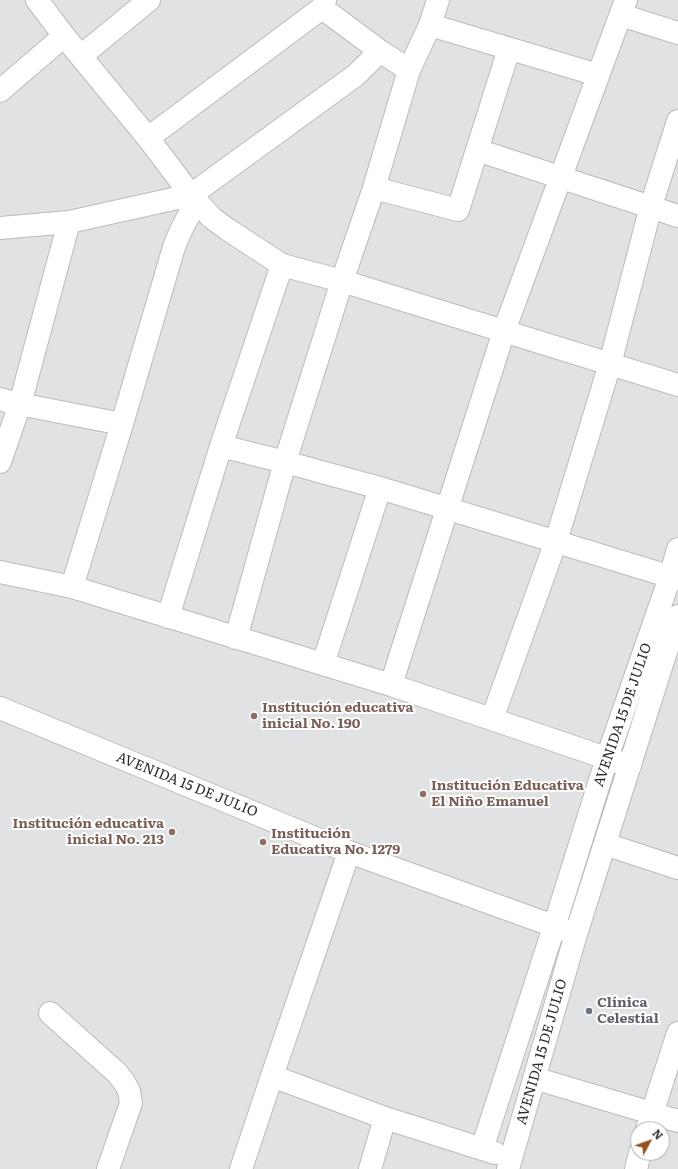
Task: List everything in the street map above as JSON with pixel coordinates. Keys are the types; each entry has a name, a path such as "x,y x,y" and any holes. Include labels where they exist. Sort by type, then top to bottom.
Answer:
{"street":[{"path":"37,0 64,36 148,138 194,198 212,218 282,265 342,281 678,385"},
{"path":"81,56 149,0"},
{"path":"236,638 284,462 342,281 374,188 409,70 430,25 438,0"},
{"path":"148,138 324,4 380,51 409,70"},
{"path":"391,685 504,331 624,8 678,33"},
{"path":"430,25 598,75"},
{"path":"0,90 64,36"},
{"path":"374,188 458,210 509,49"},
{"path":"0,228 69,222 194,198 356,75 380,51"},
{"path":"492,720 556,542 610,364 651,206 678,120"},
{"path":"477,150 678,216"},
{"path":"72,587 179,233 194,198"},
{"path":"0,462 10,402 69,222"},
{"path":"168,616 221,446 282,265"},
{"path":"10,402 122,424"},
{"path":"221,446 380,488 674,578"},
{"path":"323,664 380,488"},
{"name":"AVENIDA 15 DE JULIO","path":"482,1149 607,758 674,578 678,549"},
{"path":"0,572 72,587 168,616 391,685 630,766"},
{"name":"AVENIDA 15 DE JULIO","path":"510,1164 576,934 604,844 630,766 670,663 678,616"},
{"name":"AVENIDA 15 DE JULIO","path":"0,708 349,852 576,934"},
{"path":"604,844 678,868"},
{"path":"241,1169 349,852"},
{"path":"50,1013 117,1073 129,1091 131,1103 108,1169"},
{"path":"534,1078 649,1121 678,1033"},
{"path":"272,1076 385,1118 482,1149 510,1164"},
{"path":"370,1169 385,1118"}],"place":[{"name":"Institución educativa inicial No. 190","path":"254,716"},
{"name":"Institución Educativa El Niño Emanuel","path":"423,794"},
{"name":"Institución educativa inicial No. 213","path":"172,832"},
{"name":"Institución Educativa No. 1279","path":"263,842"},
{"name":"Clínica Celestial","path":"589,1011"}]}
